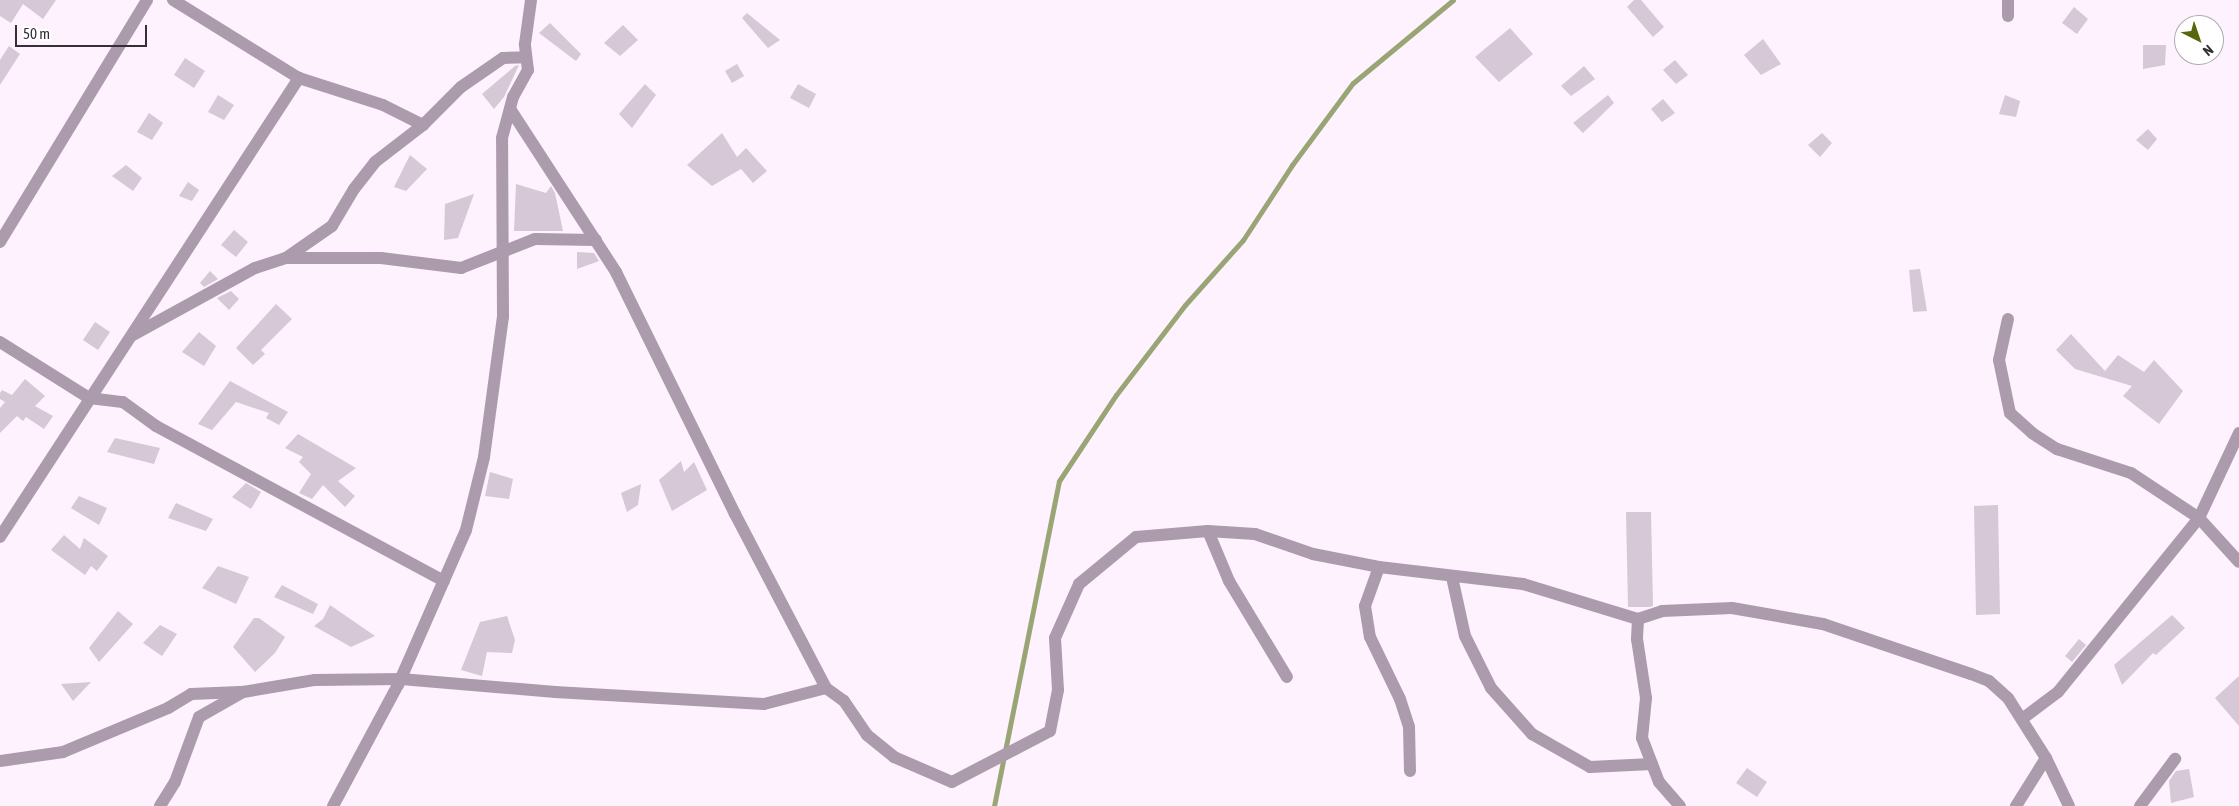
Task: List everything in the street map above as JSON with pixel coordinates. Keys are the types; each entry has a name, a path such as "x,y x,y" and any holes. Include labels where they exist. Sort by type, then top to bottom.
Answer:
{"street":[{"path":"0,242 147,0"},
{"path":"172,0 299,78 383,105 423,125"},
{"path":"333,806 401,679 444,581 466,530 484,457 503,317 502,138 510,109 528,70 524,44 531,0"},
{"path":"2008,0 2008,16"},
{"path":"130,336 255,268 286,258 332,226 375,162 423,125 461,87 503,58 526,56"},
{"path":"0,537 299,78"},
{"path":"510,109 616,272 735,514 826,688 844,700 867,735 894,757 952,782 1050,731 1058,690 1055,638 1079,584 1136,537 1208,531 1255,534 1313,554 1379,567 1523,584 1638,619 1662,610 1732,608 1823,624 1989,681 2008,698 2022,719 2046,758 2069,806"},
{"path":"286,258 381,258 461,268 535,239 596,240"},
{"path":"2008,319 1999,360 2010,413 2032,433 2057,449 2131,473 2200,518 2239,562"},
{"path":"0,342 90,398 123,402 156,426 210,452 444,581"},
{"path":"2022,719 2058,692 2200,518 2239,433"},
{"path":"1208,531 1229,582 1287,677"},
{"path":"1379,567 1365,606 1370,637 1400,699 1409,727 1410,771"},
{"path":"1452,577 1465,636 1491,688 1532,734 1590,767 1652,764"},
{"path":"1638,619 1637,639 1646,698 1642,738 1659,782 1680,806"},
{"path":"0,761 62,752 168,708 191,694 243,692 315,680 401,679 555,692 764,704 826,688"},
{"path":"160,806 175,782 199,717 243,692"},
{"path":"2016,806 2046,758"},
{"path":"2140,806 2175,759"}],"building":[{"path":"0,0 56,0 43,19 23,4 11,23 0,16"},
{"path":"1634,0 1641,0 1664,27 1653,37 1627,7"},
{"path":"2074,7 2088,19 2077,34 2062,23"},
{"path":"747,13 780,40 768,48 742,18"},
{"path":"550,23 581,54 576,61 539,33"},
{"path":"623,25 638,40 620,56 604,43"},
{"path":"1510,28 1533,54 1499,82 1475,57"},
{"path":"1763,39 1781,64 1761,75 1744,55"},
{"path":"2143,45 2166,45 2165,65 2143,69"},
{"path":"9,46 20,54 0,85 0,60"},
{"path":"185,58 205,71 194,88 174,75"},
{"path":"1675,60 1688,75 1676,84 1663,70"},
{"path":"737,64 744,76 732,83 725,71"},
{"path":"519,65 504,97 494,109 482,94 515,66"},
{"path":"1584,66 1595,79 1571,96 1561,86"},
{"path":"645,84 656,95 632,128 619,114"},
{"path":"798,84 816,94 809,108 790,98"},
{"path":"218,95 234,105 224,120 208,112"},
{"path":"1608,95 1614,103 1583,133 1573,123"},
{"path":"2005,95 2020,101 2016,117 1999,114"},
{"path":"1663,99 1675,113 1662,122 1651,109"},
{"path":"149,113 163,123 152,140 137,132"},
{"path":"2148,129 2157,139 2148,150 2136,140"},
{"path":"722,133 737,157 746,148 767,171 753,183 741,169 712,186 687,165"},
{"path":"1822,133 1832,143 1820,157 1808,145"},
{"path":"410,155 427,169 406,191 394,187"},
{"path":"126,165 142,178 133,191 112,176"},
{"path":"188,182 199,190 192,201 179,196"},
{"path":"516,184 546,193 551,186 555,193 563,231 514,231"},
{"path":"474,194 458,238 444,240 445,204"},
{"path":"234,230 248,242 236,257 221,245"},
{"path":"577,252 594,253 599,261 577,269"},
{"path":"1920,269 1927,311 1913,312 1909,270"},
{"path":"210,271 218,279 204,287 200,283"},
{"path":"231,291 239,299 229,310 217,298"},
{"path":"276,304 292,319 261,350 265,354 253,365 236,348"},
{"path":"95,322 110,332 98,350 83,340"},
{"path":"199,332 216,346 204,366 182,352"},
{"path":"2071,334 2105,371 2118,355 2144,372 2154,360 2183,391 2159,424 2123,396 2132,386 2075,369 2056,350"},
{"path":"25,379 45,396 35,406 53,416 44,429 26,417 23,421 17,416 0,433 0,408 5,402 0,399 0,393 2,390 12,395"},
{"path":"230,381 288,412 279,425 266,418 269,413 236,402 212,430 198,424"},
{"path":"298,434 356,468 338,481 355,496 345,507 323,485 312,499 299,493 311,474 299,462 303,457 285,448"},
{"path":"115,438 160,448 154,464 107,452"},
{"path":"681,461 684,472 694,462 707,490 672,511 659,480"},
{"path":"490,472 513,479 509,499 485,496"},
{"path":"246,483 261,492 251,509 232,497"},
{"path":"641,484 638,505 627,512 621,493"},
{"path":"79,496 107,508 99,525 71,508"},
{"path":"176,503 213,519 206,531 168,518"},
{"path":"1998,505 2000,614 1976,615 1974,506"},
{"path":"1626,512 1651,512 1653,606 1650,607 1628,607"},
{"path":"64,535 80,549 84,538 108,556 97,571 91,566 85,575 51,550"},
{"path":"218,566 249,577 236,604 202,588"},
{"path":"282,585 318,604 313,614 274,597"},
{"path":"330,605 375,636 351,647 314,626 323,619"},
{"path":"118,611 133,624 99,662 89,648"},
{"path":"2172,615 2185,628 2156,655 2153,653 2122,685 2114,665"},
{"path":"507,616 515,640 512,653 487,652 482,676 461,670 480,622"},
{"path":"254,618 259,618 285,637 275,653 255,672 233,647"},
{"path":"160,625 177,634 162,656 143,643"},
{"path":"2079,639 2086,645 2072,662 2065,656"},
{"path":"2239,676 2239,726 2215,698"},
{"path":"91,682 73,701 61,684"},
{"path":"1747,768 1767,782 1757,797 1736,783"},
{"path":"2189,769 2194,797 2171,803 2169,781 2176,771"}],"waterway":[{"path":"994,806 1059,481 1116,395 1185,305 1243,240 1292,165 1353,83 1453,0"}]}
